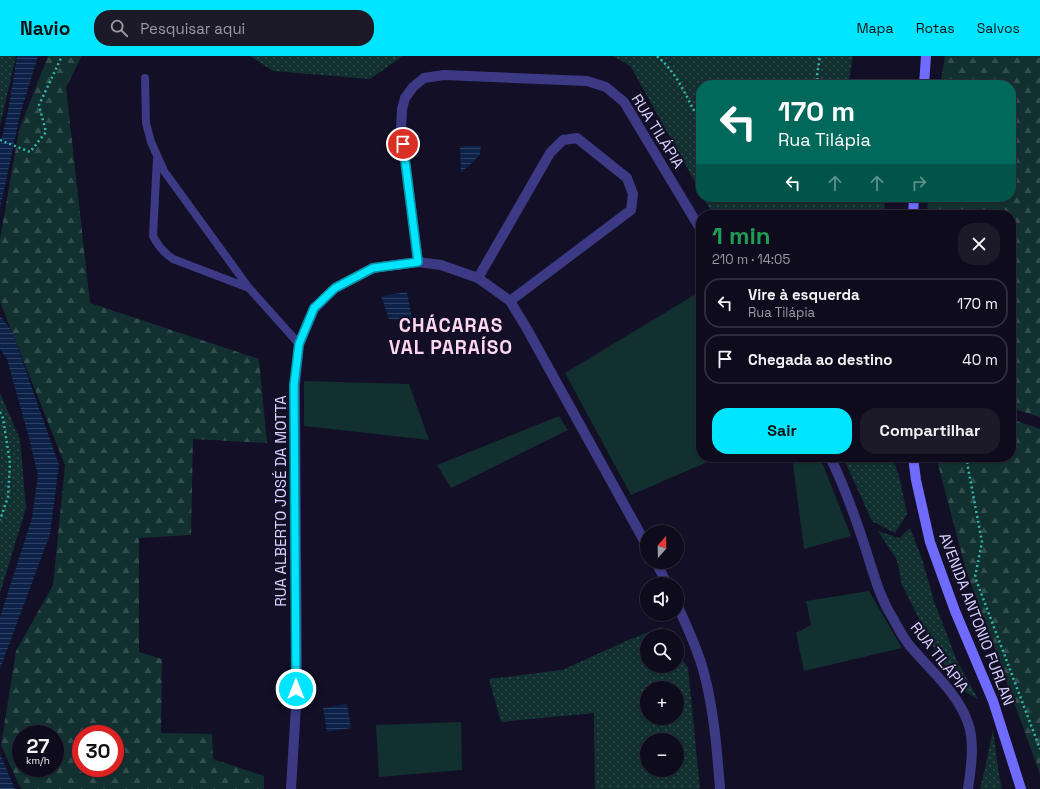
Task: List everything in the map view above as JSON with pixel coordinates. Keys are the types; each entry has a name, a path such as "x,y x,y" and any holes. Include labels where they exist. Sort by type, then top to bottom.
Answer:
{"main road":[{"path":"924,80 926,56"},
{"name":"AVENIDA ANTONIO FURLAN","path":"914,462 916,480 930,542 955,611 992,701 1021,789"}],"street":[{"name":"RUA TILÁPIA","path":"418,262 402,129 402,109 405,98 413,87 424,78 444,75 587,81 606,87 624,102 696,222"},
{"path":"478,278 550,153 563,140 577,138 627,178 633,194 631,210 510,301"},
{"name":"RUA ALBERTO JOSÉ DA MOTTA","path":"291,789 296,689 294,385 299,344 314,308 335,288 373,268 418,262 441,265 478,278 510,301 528,329 640,533"},
{"name":"RUA TILÁPIA","path":"832,462 849,500 880,590 890,614 908,645 948,689 962,708 969,724 972,744 968,789"},
{"path":"684,620 692,638 704,673 714,728 720,789"}],"lane":[{"path":"145,78 146,123 157,158 174,186 248,288 299,344"},
{"path":"157,158 153,236 157,243 164,253 173,260 248,288"}],"path":[{"path":"0,140 30,152 46,132 39,106 62,56"},
{"path":"657,56 665,62 683,87 696,112"},
{"path":"818,80 820,56"},
{"path":"0,412 3,418 10,463 8,497 0,520"},
{"path":"967,462 982,542 975,577 1040,749"}],"green space":[{"path":"0,56 16,56 0,126"},
{"path":"48,56 82,56 66,87 90,303 259,359 267,443 193,439 191,535 139,538 139,652 162,659 161,733 212,734 213,759 264,776 264,789 21,789 16,777 64,777 64,725 12,725 12,769 1,745 16,651 53,585 65,465 0,302 0,239 19,130"},
{"path":"250,56 403,56 370,79 273,71"},
{"path":"614,56 853,56 849,80 696,80 696,184 631,67"},
{"path":"945,56 1040,56 1040,417 1016,410 1016,210 927,210 928,202 1016,202 1016,80 941,80"},
{"path":"706,202 885,202 884,210 710,210"},
{"path":"696,294 696,462 707,462 631,495 565,373"},
{"path":"304,381 409,384 429,440 304,426"},
{"path":"0,393 20,439 26,508 0,593"},
{"path":"559,416 568,430 451,488 437,465"},
{"path":"1016,421 1040,429 1040,774 966,570 937,462 1016,462"},
{"path":"793,462 822,462 851,536 804,549"},
{"path":"845,462 895,462 907,514 895,533 872,521"},
{"path":"910,528 922,559 934,601 957,661 978,699 959,688 931,643 902,585 897,560 878,531 899,538"},
{"path":"869,591 902,648 804,671 796,633 811,625 806,601"},
{"path":"640,636 640,673 684,673 684,662 688,668 700,789 595,789 594,713 501,722 489,679 562,670"},
{"path":"461,722 462,770 379,777 376,725"},
{"path":"993,730 1002,789 980,789 985,768"}],"water":[{"path":"17,56 38,56 20,115 0,209 0,147 9,106"},
{"path":"460,146 481,146 480,155 461,173"},
{"path":"407,292 412,319 389,319 381,296"},
{"path":"0,316 12,331 59,465 50,534 0,669 0,617 32,518 38,475 7,359 0,349"},
{"path":"347,704 351,728 327,732 323,708"},
{"path":"0,754 15,789 0,789"}],"district":[{"name":"CHÁCARAS VAL PARAÍSO","path":"451,336"}],"route":[{"path":"296,689 294,385 299,344 314,308 335,288 373,268 418,262 403,144"}]}
